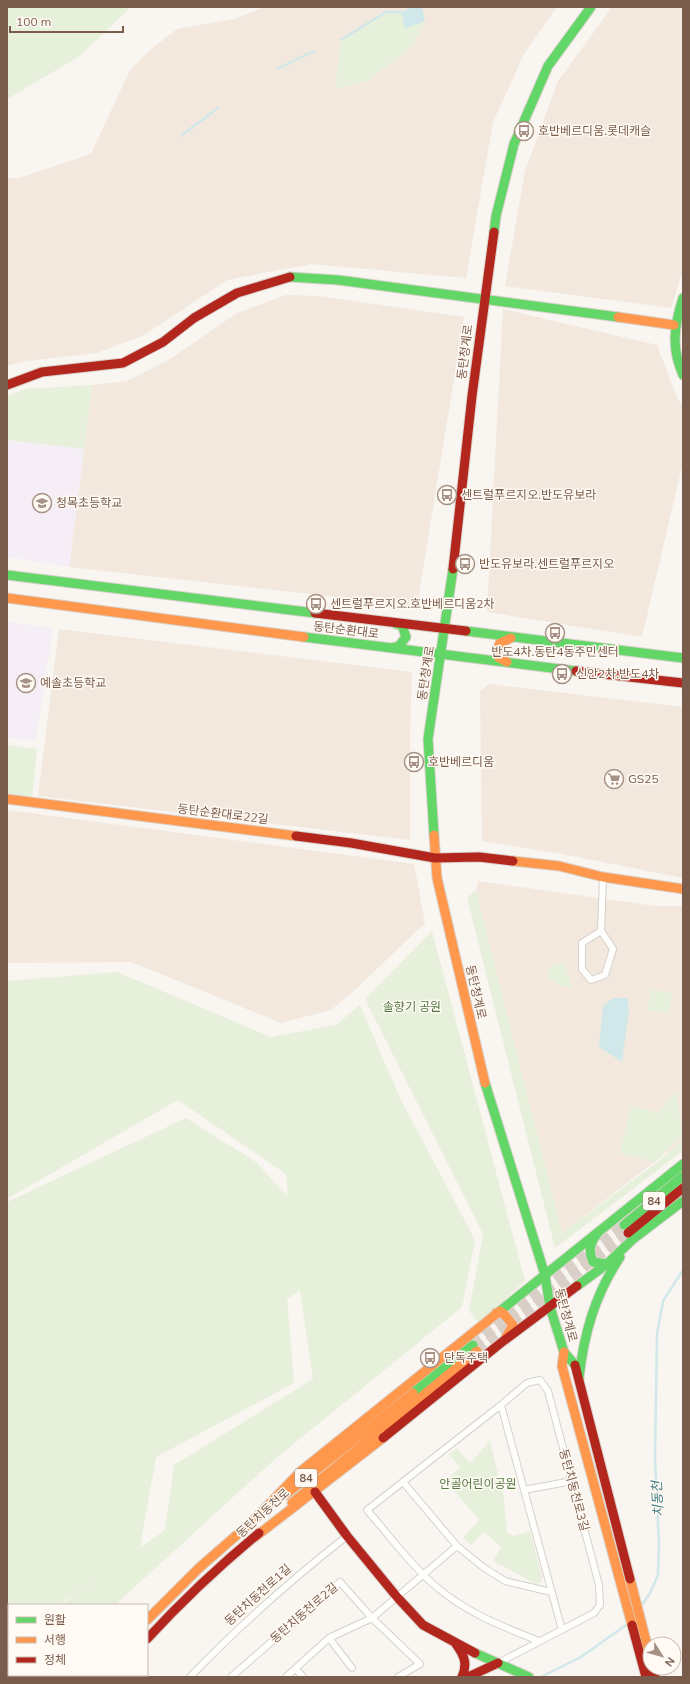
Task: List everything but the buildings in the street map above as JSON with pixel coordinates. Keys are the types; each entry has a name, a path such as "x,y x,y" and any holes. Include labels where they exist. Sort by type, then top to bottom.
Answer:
{"street":[{"name":"동탄청계로","path":"591,7 548,66 514,144 496,216 484,299 446,629 428,739 434,858 437,878 482,1072 545,1275 550,1307 564,1352 574,1363 579,1378 645,1636"},
{"path":"7,385 42,372 123,363 163,342 194,318 237,293 287,277 338,280 674,325"},
{"path":"683,298 674,325 676,359 683,375"},
{"name":"동탄순환대로","path":"7,575 683,658"},
{"name":"동탄순환대로","path":"7,598 442,655 683,683"},
{"path":"391,648 399,646 406,637 402,626 393,623"},
{"path":"509,663 498,656 497,650 500,643 507,639 514,638"},
{"name":"동탄순환대로22길","path":"7,799 336,841 434,858 479,857 559,866 603,877 683,889"},
{"path":"601,931 582,943 582,968 591,980 605,975 613,949 601,931 603,877"},
{"path":"250,1524 301,1471 683,1164"},
{"name":"84","path":"628,1232 683,1176"},
{"name":"84","path":"628,1232 683,1188"},
{"path":"256,1537 316,1492 502,1342 607,1264 628,1232 683,1201"},
{"path":"602,1228 592,1241 589,1256 592,1262 607,1264"},
{"path":"579,1378 582,1349 591,1311 628,1232"},
{"path":"496,1313 503,1314 513,1325 502,1342"},
{"name":"동탄치동천로","path":"148,1619 205,1561 475,1348 304,1492 256,1537 210,1575 177,1606 148,1638"},
{"name":"동탄청계로","path":"564,1352 562,1366 646,1677"},
{"name":"동탄치동천로3길","path":"503,1665 539,1640 594,1613 600,1605 599,1585 548,1391 540,1380 528,1383 367,1510 423,1574 439,1589 471,1611 491,1622 539,1640"},
{"path":"501,1405 562,1630"},
{"path":"524,1490 572,1481"},
{"path":"403,1482 457,1546 483,1567 505,1581 551,1592"},
{"path":"316,1492 347,1536 397,1597 423,1625 454,1642 529,1677"},
{"name":"동탄치동천로1길","path":"190,1677 257,1610 296,1576 347,1536"},
{"path":"286,1677 329,1638 372,1618 457,1546"},
{"name":"동탄치동천로2길","path":"231,1677 340,1582 372,1618 420,1664 398,1677"},
{"path":"329,1638 352,1668"},
{"path":"454,1642 462,1652 465,1660 465,1672 462,1677"},
{"path":"468,1677 503,1665"},
{"path":"296,1669 303,1677"}],"shaded area":[{"path":"265,7 557,7 524,54 493,122 466,278 311,264 227,280 144,335 97,353 27,361 7,366 7,178 19,178 91,154 130,70 150,50 177,29 234,19"},
{"path":"612,7 683,7 683,269 671,308 505,286 525,171 558,81"},
{"path":"286,295 319,296 464,317 417,606 69,567 92,385 127,381 170,359 237,313"},
{"path":"503,309 657,345 676,395 683,408 683,462 642,637 487,612"},
{"name":"청목초등학교","path":"7,440 84,449 69,567 7,557"},
{"name":"예솔초등학교","path":"7,622 53,628 36,741 7,738"},
{"path":"59,629 412,672 410,731 410,840 38,796"},
{"path":"489,684 683,707 683,878 562,854 482,841 480,692"},
{"path":"7,810 414,864 425,923 357,988 331,1010 281,1023 131,962 7,963"},
{"path":"478,881 655,906 683,906 683,1140 562,1233 513,1043 476,890"}],"green space":[{"path":"7,7 131,7 80,56 7,99"},
{"path":"386,12 401,12 405,29 425,21 412,47 366,82 335,89 341,40"},
{"path":"92,385 84,449 7,440 7,396 25,389"},
{"path":"7,745 37,749 32,799 7,796"},
{"path":"476,890 562,1233 655,1164 683,1140 683,1151 555,1248 467,898"},
{"name":"솔향기 공원","path":"432,931 525,1281 479,1323 469,1311 483,1234 365,999"},
{"path":"564,962 572,989 559,985 548,977 549,967"},
{"path":"117,972 271,1037 336,1025 360,1005 400,1098 475,1240 462,1307 275,1459 116,1604 62,1604 93,1581 60,1604 8,1604 7,1641 7,1202 186,1118 256,1162 288,1197 286,1174 178,1100 7,1199 7,981","holes":["300,1291 313,1379 174,1465 165,1530 140,1548 156,1457 294,1383 287,1299"]},
{"path":"651,990 672,993 669,1013 647,1010"},
{"path":"676,1091 683,1134 655,1162 620,1153 631,1106 659,1113"},
{"name":"안골어린이공원","path":"490,1441 504,1498 507,1533 514,1536 530,1531 542,1577 541,1582 536,1584 493,1561 501,1547 484,1532 471,1545 463,1538 479,1520 446,1481 460,1467 449,1454 457,1448 470,1463"},
{"path":"8,1644 8,1676 55,1677 7,1677"}],"water":[{"path":"413,7 422,7 425,21 405,29 401,12"},
{"path":"613,998 627,998 629,1010 622,1062 599,1047 603,1006"}],"waterway":[{"path":"341,40 386,12 401,12"},
{"path":"277,69 314,51"},
{"path":"182,135 218,108"},
{"name":"치동천","path":"640,1608 650,1593 658,1575 659,1544 655,1458 657,1334 663,1301 683,1270"},
{"name":"치동천","path":"541,1677 581,1657 629,1623"}],"tunnel":[{"path":"473,1345 624,1225"},
{"path":"477,1351 628,1233"}],"traffic: fast":[{"path":"494,232 496,216 514,144 548,66 591,7"},
{"path":"290,277 338,280 618,317"},
{"path":"683,298 675,337 677,356 683,375"},
{"path":"434,835 428,739 453,569"},
{"path":"7,575 315,613"},
{"path":"391,648 399,646 406,637 402,625 396,624"},
{"path":"466,631 683,658"},
{"path":"304,637 576,671"},
{"path":"485,1083 545,1275 550,1307 564,1352 575,1365"},
{"path":"500,1311 683,1164"},
{"path":"624,1225 683,1176"},
{"path":"577,1286 607,1264 632,1240 683,1201"},
{"path":"597,1234 590,1247 591,1258 593,1262 607,1264"},
{"path":"579,1378 584,1345 597,1300 611,1271 620,1257"},
{"path":"413,1393 473,1345"},
{"path":"475,1653 529,1677"}],"traffic: slow":[{"path":"618,317 674,325"},
{"path":"7,598 304,637"},
{"path":"507,662 498,657 497,650 500,643 511,638"},
{"path":"7,799 296,836"},
{"path":"434,835 437,878 485,1083"},
{"path":"513,861 559,866 603,877 683,889"},
{"path":"250,1524 301,1471 500,1311"},
{"path":"496,1313 503,1313 513,1325 506,1337"},
{"path":"292,1503 477,1351"},
{"path":"564,1352 562,1366 632,1625"},
{"path":"285,1495 413,1393"},
{"path":"255,1537 383,1438"},
{"path":"148,1619 199,1568 254,1520"},
{"path":"630,1579 645,1636"}],"traffic: jam":[{"path":"453,569 472,396 494,232"},
{"path":"7,385 42,372 123,363 163,342 194,318 237,293 290,277"},
{"path":"315,613 466,631"},
{"path":"576,671 683,683"},
{"path":"296,836 351,843 435,858 479,857 513,861"},
{"path":"628,1233 683,1188"},
{"path":"383,1438 502,1342 577,1286"},
{"path":"575,1365 630,1579"},
{"path":"315,1492 347,1536 397,1597 423,1625 475,1653"},
{"path":"148,1638 201,1584 259,1533"},
{"path":"632,1625 646,1677"},
{"path":"456,1644 461,1652 465,1664 462,1677"},
{"path":"468,1677 498,1663"}],"place":[{"name":"호반베르디움.롯데캐슬","path":"524,131"},
{"name":"센트럴푸르지오.반도유보라","path":"447,495"},
{"name":"청목초등학교","path":"42,503"},
{"name":"반도유보라.센트럴푸르지오","path":"465,564"},
{"name":"센트럴푸르지오.호반베르디움2차","path":"316,604"},
{"name":"반도4차.동탄4동주민센터","path":"555,633"},
{"name":"신안2차.반도4차","path":"562,674"},
{"name":"예솔초등학교","path":"26,683"},
{"name":"호반베르디움","path":"414,762"},
{"name":"GS25","path":"614,779"},
{"name":"단독주택","path":"430,1358"}]}
